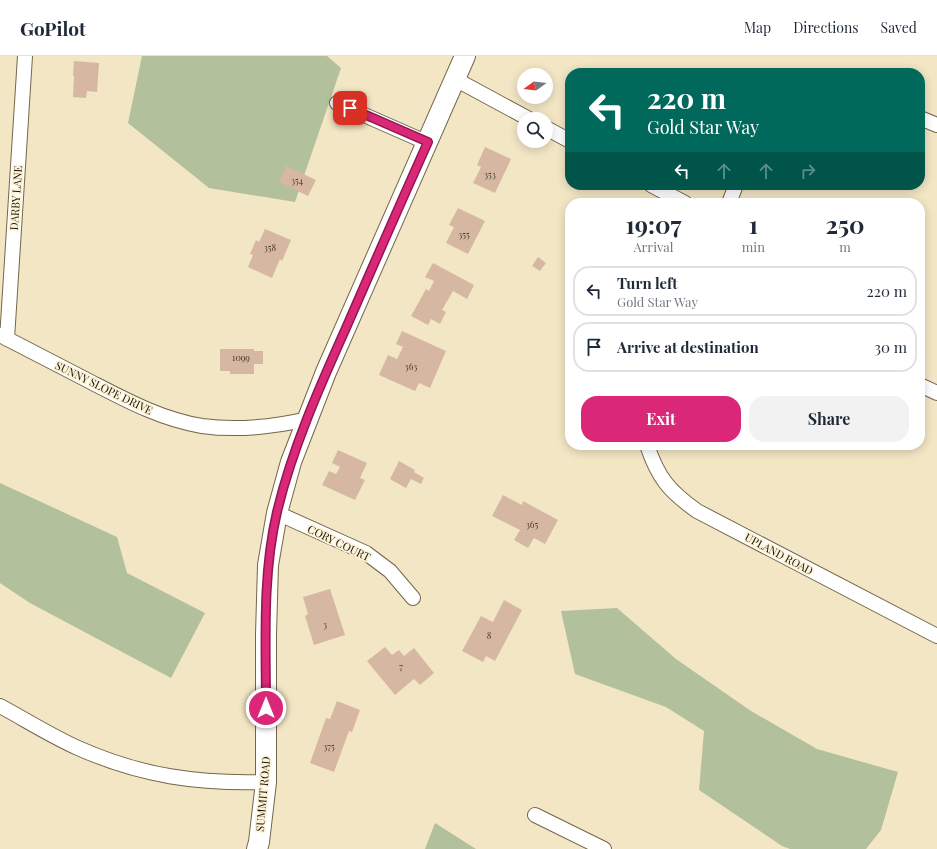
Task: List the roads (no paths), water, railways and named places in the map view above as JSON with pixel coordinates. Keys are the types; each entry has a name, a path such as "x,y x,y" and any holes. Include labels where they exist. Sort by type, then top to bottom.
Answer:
{"main road":[{"name":"SUMMIT ROAD","path":"257,849 266,782 266,634 268,565 277,513 291,462 329,365 465,56"}],"street":[{"name":"DARBY LANE","path":"4,337 25,56"},
{"path":"455,79 517,113"},
{"path":"337,103 428,142"},
{"path":"925,120 937,125"},
{"path":"553,132 565,138"},
{"path":"661,190 676,198"},
{"name":"SUNNY SLOPE DRIVE","path":"4,337 129,402 153,413 178,420 203,426 255,428 280,425 308,419"},
{"path":"925,387 937,393"},
{"name":"UPLAND ROAD","path":"649,450 653,463 664,482 679,498 697,511 937,636"},
{"name":"CORY COURT","path":"277,513 366,553 390,571 413,598"},
{"path":"0,706 78,748 122,765 153,773 192,780 232,783 266,782"},
{"path":"535,815 604,849"}]}
